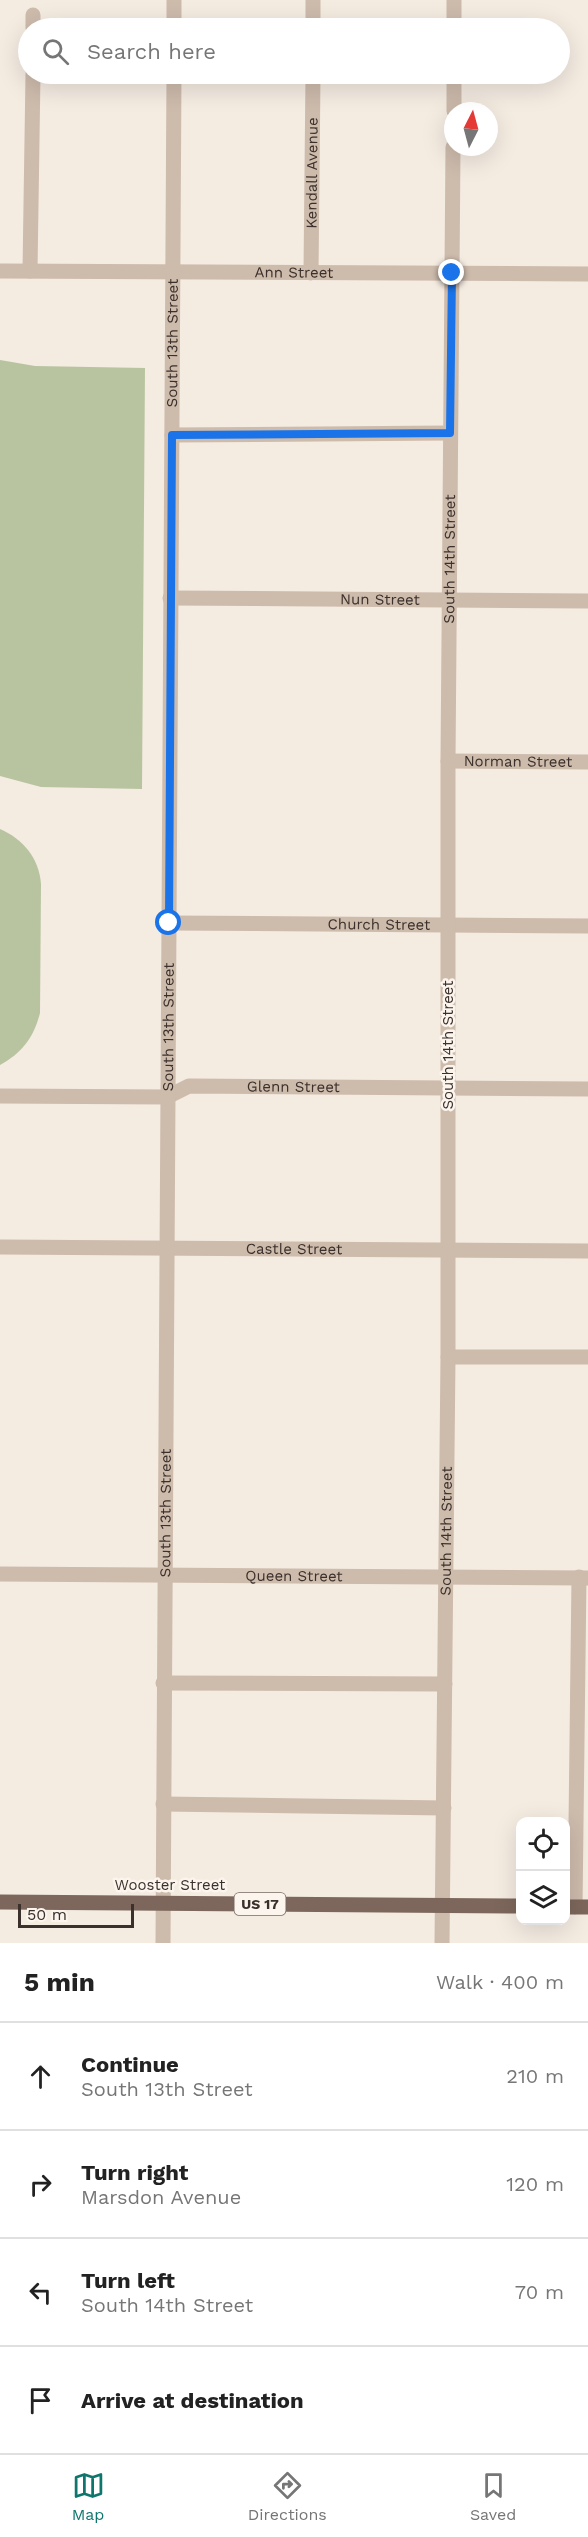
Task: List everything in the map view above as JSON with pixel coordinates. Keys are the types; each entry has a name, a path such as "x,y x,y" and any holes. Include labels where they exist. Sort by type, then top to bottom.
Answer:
{"main road":[{"name":"Wooster Street","path":"0,1902 516,1906"}],"street":[{"path":"174,0 174,18"},
{"path":"313,0 313,18"},
{"path":"454,0 454,18"},
{"path":"30,271 33,84"},
{"name":"South 13th Street","path":"163,1943 174,84"},
{"name":"Kendall Avenue","path":"311,273 313,84"},
{"path":"454,84 454,102"},
{"name":"South 14th Street","path":"442,1943 449,1250 448,761 453,156"},
{"name":"Ann Street","path":"0,271 588,274"},
{"path":"172,435 450,433"},
{"name":"Nun Street","path":"171,598 588,601"},
{"name":"Norman Street","path":"448,761 588,762"},
{"name":"Church Street","path":"169,923 588,926"},
{"name":"Glenn Street","path":"0,1096 167,1097 189,1086 588,1089"},
{"name":"Castle Street","path":"0,1247 588,1251"},
{"path":"448,1358 588,1357"},
{"name":"Queen Street","path":"0,1574 584,1577"},
{"path":"576,1907 584,1577"},
{"path":"163,1683 445,1684"},
{"path":"163,1804 444,1808"}],"green space":[{"path":"0,360 35,366 145,368 142,789 41,787 0,776"},
{"path":"0,829 16,838 28,850 37,866 41,884 40,1013 26,1044 0,1065"}],"route":[{"path":"169,923 172,435 450,433 452,273"}]}
